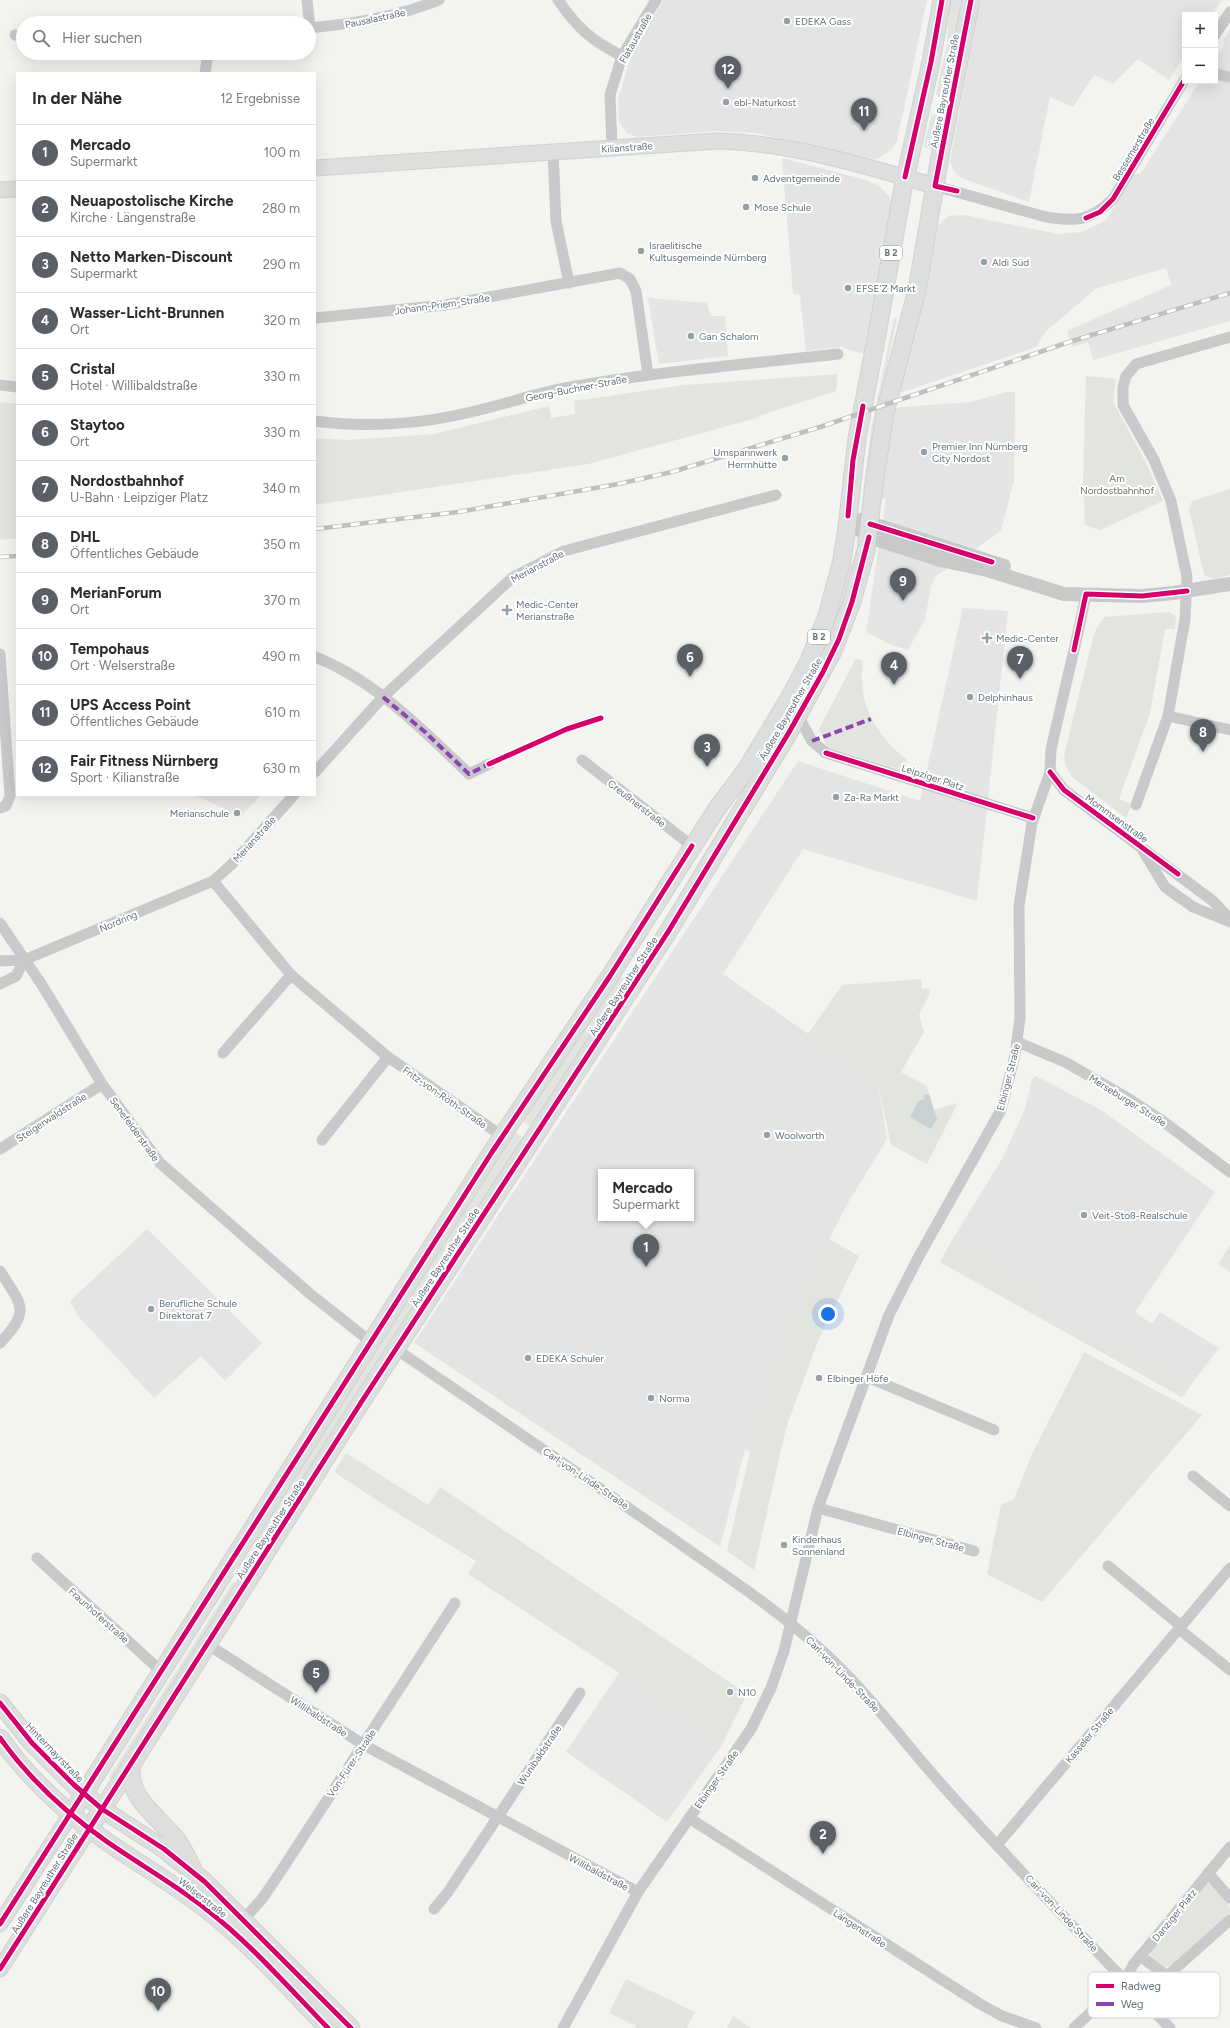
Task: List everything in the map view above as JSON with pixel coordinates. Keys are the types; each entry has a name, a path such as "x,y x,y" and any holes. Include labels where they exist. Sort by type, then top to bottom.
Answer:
{"main road":[{"name":"Äußere Bayreuther Straße","path":"0,1924 162,1672 502,1136 613,972 716,810 746,770 790,697 809,661 827,616 835,590 845,542 857,438 905,178 942,0"},
{"name":"Äußere Bayreuther Straße","path":"0,1969 396,1349 668,932 820,678 839,639 857,585 869,530 885,413 917,290 950,104 971,0"},
{"path":"923,97 937,106 950,104"},
{"name":"Kilianstraße","path":"316,168 705,141 747,142 805,152 935,186"},
{"path":"0,190 16,189"},
{"path":"232,1561 235,1573 241,1577 249,1578"},
{"name":"Hintermayrstraße","path":"0,1703 32,1743 84,1794 102,1809"},
{"path":"0,1738 27,1772 71,1814"},
{"path":"132,1764 132,1782 138,1796 146,1807 177,1840 195,1874"},
{"name":"Welserstraße","path":"102,1809 164,1850 195,1874 351,2028"},
{"name":"Welserstraße","path":"71,1814 89,1829 206,1910 258,1955 328,2028"}],"street":[{"path":"307,0 309,16"},
{"name":"Pausalastraße","path":"316,27 350,24 396,15 439,0"},
{"path":"558,0 573,21 585,34 622,56"},
{"name":"Flataustraße","path":"612,148 610,95 622,56 656,0"},
{"path":"1218,30 1230,12"},
{"path":"205,72 207,60"},
{"path":"1218,75 1230,77"},
{"name":"Bessemerstraße","path":"935,186 1046,217 1063,220 1086,218 1100,212 1113,199 1182,84"},
{"path":"553,151 556,221 569,283"},
{"name":"Johann-Priem-Straße","path":"316,318 445,305 569,283 615,273 625,275 630,280 636,291 648,375"},
{"path":"1136,805 1168,716 1179,659 1187,591 1184,560 1172,501 1154,460 1123,405 1123,387 1126,376 1136,364 1230,337"},
{"name":"Georg-Buchner-Straße","path":"316,421 353,424 405,422 444,418 547,392 648,375 838,354"},
{"path":"0,385 16,386"},
{"name":"Merianstraße","path":"316,771 383,697 512,578 564,551 776,495"},
{"path":"848,516 857,528 869,530 941,560 987,570 1064,594 1142,596 1230,584"},
{"path":"1033,818 1050,772 1051,749 1086,594"},
{"path":"0,654 3,727 10,796 6,806 0,808"},
{"path":"316,658 352,676 383,697 425,732 469,774 490,764"},
{"name":"Leipziger Platz","path":"798,716 812,741 826,753 1033,818"},
{"path":"1168,716 1230,730"},
{"name":"Creußnerstraße","path":"582,760 692,846"},
{"name":"Mommsenstraße","path":"1050,772 1064,790 1213,901 1230,919"},
{"name":"Merianstraße","path":"213,882 232,864 293,796"},
{"name":"Elbinger Straße","path":"563,2028 638,1892 755,1721 778,1671 818,1508 889,1315 907,1278 1001,1110 1017,1042 1020,1018 1019,906 1033,818"},
{"name":"Mommsenstraße","path":"1141,848 1164,887 1193,907 1230,922"},
{"name":"Nordring","path":"0,961 24,960 213,882"},
{"name":"Fritz-von-Röth-Straße","path":"213,882 291,975 388,1057 502,1136"},
{"name":"Senefelderstraße","path":"0,923 42,985 102,1084 160,1163 309,1293 371,1342"},
{"path":"0,984 16,976 24,960"},
{"path":"224,1053 291,975"},
{"name":"Merseburger Straße","path":"1017,1042 1065,1062 1126,1097 1160,1119 1230,1172"},
{"path":"322,1140 388,1057"},
{"name":"Steigerwaldstraße","path":"0,1149 102,1084"},
{"path":"0,1271 16,1296 21,1308 20,1318 0,1343"},
{"name":"Carl-von-Linde-Straße","path":"396,1349 506,1425 602,1487 760,1600 791,1623 820,1648 862,1691 997,1845 1117,1972"},
{"path":"867,1377 994,1430"},
{"path":"1193,1476 1230,1506"},
{"name":"Elbinger Straße","path":"818,1508 974,1551"},
{"name":"Fraunhoferstraße","path":"37,1558 162,1672"},
{"path":"1108,1566 1230,1670"},
{"name":"Kasseler Straße","path":"997,1845 1230,1568"},
{"name":"Von-Fürer-Straße","path":"243,1920 262,1899 364,1745 455,1603"},
{"name":"Willibaldstraße","path":"207,1644 364,1745 638,1892"},
{"name":"Wunibaldstraße","path":"497,1817 580,1693"},
{"path":"434,1910 448,1892 497,1817"},
{"name":"Längenstraße","path":"689,1818 980,2004 1002,2016 1036,2028"},
{"name":"Danziger Platz","path":"1130,1972 1140,1956 1230,1847"},
{"path":"1208,1873 1230,1898"},
{"path":"1172,1972 1230,1920"},
{"path":"1140,1956 1162,1972"},
{"path":"1074,2028 1088,2015"},
{"name":"Carl-von-Linde-Straße","path":"1161,2018 1170,2028"}],"shaded area":[{"path":"663,0 927,0 897,141 892,149 879,158 869,159 757,133 715,131 637,137 627,133 619,122 618,100 631,57"},
{"path":"980,0 1222,0 1214,12 1182,12 1182,60 1169,80 1138,59 1113,84 1094,75 1073,107 1050,97 1029,202 961,178 954,171 950,161"},
{"path":"1230,29 1230,321 1093,360 1088,342 1072,347 1067,331 1171,285 1166,268 1097,288 1046,331 1036,347 900,393 906,353 932,239 935,239 938,227 942,221 949,216 963,215 1059,234 1081,232 1107,219 1133,175 1141,173 1198,84 1218,84 1218,54 1223,47 1224,39"},
{"path":"782,158 866,180 879,186 889,196 892,206 867,355 841,347 806,351 800,295 793,293"},
{"name":"Gan Schalom","path":"648,298 707,303 711,316 725,316 728,356 659,364"},
{"path":"1006,392 1015,392 1014,480 1001,531 936,576 931,586 925,619 908,650 891,645 866,632 886,499 889,468 900,407 971,402"},
{"path":"963,608 1008,611 977,901 803,849 723,974 878,1083 887,1139 849,1201 797,1305 778,1352 745,1449 720,1547 414,1343 798,761 920,801"},
{"name":"Merianschule","path":"195,796 260,796 238,819 222,807"},
{"name":"Veit-Stoß-Realschule","path":"1036,1076 1101,1110 1215,1192 1135,1312 1152,1324 1160,1312 1219,1348 1182,1397 940,1262 1002,1159 1025,1109 1032,1079"},
{"path":"929,1094 937,1119 931,1129 910,1117 918,1101 925,1099 924,1095"},
{"name":"Berufliche Schule Direktorat 7","path":"147,1229 262,1343 225,1381 201,1356 154,1398 79,1317 70,1301"},
{"path":"619,1673 722,1745 667,1822 566,1752"}],"green space":[{"path":"949,0 967,0 945,98 938,97 936,94 947,44"},
{"path":"935,114 941,115 936,150 924,147 931,116"},
{"path":"894,318 897,318 887,366 867,495 863,493 871,430"},
{"path":"838,374 836,391 761,415 757,418 588,464 316,505 316,438 346,440 434,434 549,406 551,418 575,414 574,401 684,385"},
{"name":"Am Nordostbahnhof","path":"1086,376 1116,379 1113,402 1145,461 1163,501 1100,530 1085,525 1083,478"},
{"path":"0,402 16,404 16,538 0,540"},
{"path":"900,407 889,468 886,499 879,498 892,409"},
{"path":"1230,489 1230,575 1214,579 1204,575 1189,509 1192,501"},
{"path":"846,562 856,564 826,653 774,745 770,744"},
{"path":"1169,612 1176,616 1175,629 1165,629 1150,713 1119,799 1132,805 1126,818 1072,777 1066,766 1064,756 1094,633 1104,617"},
{"path":"856,658 863,661 863,691 871,717 877,729 886,740 907,760 904,771 827,747 819,729"},
{"path":"618,977 623,977 627,982 533,1128 521,1120"},
{"path":"921,979 922,989 928,988 930,993 919,1015 924,1032 901,1072 927,1086 929,1094 924,1095 937,1119 934,1110 958,1103 927,1164 891,1145 878,1083 808,1034 842,985"},
{"path":"513,1131 526,1139 247,1570 244,1570 242,1565 252,1550 259,1530"},
{"path":"954,1237 1035,1289 1041,1286 1045,1316 1114,1354 1122,1343 1191,1384 1182,1397 940,1262"},
{"path":"829,1239 859,1256 818,1341 786,1428 754,1570 727,1551 750,1452 745,1449 778,1352 797,1305"},
{"path":"1230,1245 1230,1272 1218,1264"},
{"path":"1084,1352 1202,1415 1042,1602 987,1574 1001,1505 1014,1499 1033,1452"},
{"path":"346,1453 428,1505 440,1487 747,1694 722,1745 619,1673 468,1574 476,1561 389,1508 334,1472"},
{"path":"233,1582 237,1584 112,1781 109,1777"},
{"path":"1209,1883 1221,1891 1224,1895 1230,1909 1230,1913 1176,1961 1167,1967 1162,1967 1151,1958 1150,1951 1205,1884"},
{"path":"626,1979 695,2012 687,2028 635,2028 636,2026 609,2013"},
{"path":"733,2016 751,2028 727,2028"}],"railway":[{"path":"316,529 458,512 618,484 672,472 820,427 1069,342 1230,293"},
{"path":"0,557 16,556"}],"marked path":[{"path":"383,697 425,732 469,774 491,763"},
{"path":"812,741 871,719"}],"cycle path":[{"path":"905,177 931,62 942,0"},
{"path":"957,191 935,186 971,0"},
{"path":"1086,218 1100,212 1113,199 1182,84"},
{"path":"848,516 853,460 863,406"},
{"path":"870,524 992,562"},
{"path":"0,1969 362,1401 668,932 788,734 823,672 839,639 852,602 869,537"},
{"path":"1074,650 1086,594 1142,596 1187,591"},
{"path":"489,764 567,729 601,718"},
{"path":"826,753 1033,818"},
{"path":"1050,772 1064,790 1178,874"},
{"path":"0,1924 492,1152 610,976 692,846"},
{"path":"0,1703 32,1743 73,1784 102,1809 164,1849 205,1882 351,2028"},
{"path":"0,1738 11,1753 48,1794 106,1841 182,1891 223,1922 269,1966 328,2028"}],"place":[{"name":"EDEKA Gass","path":"787,21"},
{"name":"Fair Fitness Nürnberg","path":"728,89"},
{"name":"ebl-Naturkost","path":"726,102"},
{"name":"UPS Access Point","path":"864,131"},
{"name":"Adventgemeinde","path":"755,178"},
{"name":"Mose Schule","path":"746,207"},
{"name":"Israelitische Kultusgemeinde Nürnberg","path":"641,251"},
{"name":"Aldi Süd","path":"984,262"},
{"name":"EFSE’Z Markt","path":"848,288"},
{"name":"Gan Schalom","path":"691,336"},
{"name":"Premier Inn Nürnberg City Nordost","path":"924,452"},
{"name":"Umspannwerk Herrnhütte","path":"785,458"},
{"name":"MerianForum","path":"903,601"},
{"name":"Medic-Center Merianstraße","path":"507,610"},
{"name":"Medic-Center","path":"987,638"},
{"name":"Staytoo","path":"690,677"},
{"name":"Nordostbahnhof","path":"1020,679"},
{"name":"Wasser-Licht-Brunnen","path":"894,685"},
{"name":"Delphinhaus","path":"970,697"},
{"name":"DHL","path":"1203,752"},
{"name":"Netto Marken-Discount","path":"707,767"},
{"name":"Za-Ra Markt","path":"836,797"},
{"name":"Merianschule","path":"237,813"},
{"name":"Woolworth","path":"767,1135"},
{"name":"Veit-Stoß-Realschule","path":"1084,1215"},
{"name":"Mercado","path":"646,1267"},
{"name":"Berufliche Schule Direktorat 7","path":"151,1309"},
{"name":"EDEKA Schuler","path":"528,1358"},
{"name":"Elbinger Höfe","path":"819,1378"},
{"name":"Norma","path":"651,1398"},
{"name":"Kinderhaus Sonnenland","path":"784,1545"},
{"name":"N10","path":"730,1692"},
{"name":"Cristal","path":"316,1693"},
{"name":"Neuapostolische Kirche","path":"823,1854"},
{"name":"Tempohaus","path":"158,2011"}]}
